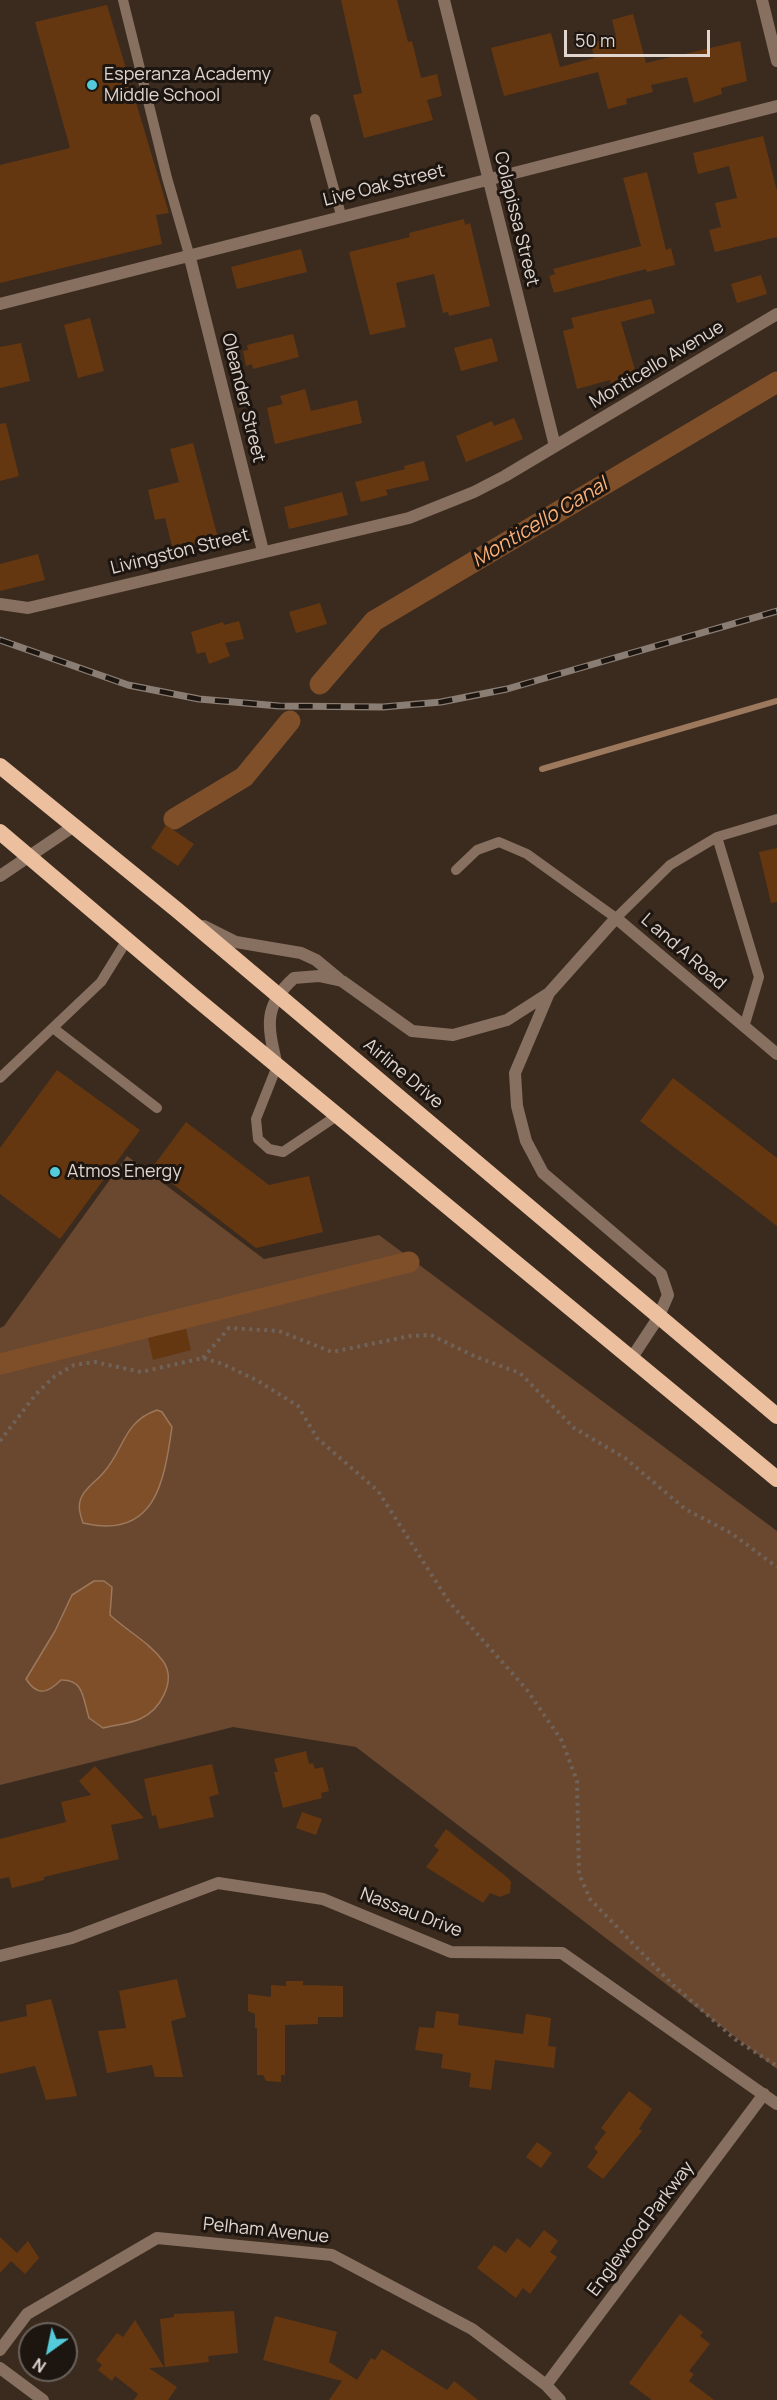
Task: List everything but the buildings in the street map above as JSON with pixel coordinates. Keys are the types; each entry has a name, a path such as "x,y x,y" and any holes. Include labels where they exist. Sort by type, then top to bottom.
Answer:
{"highway":[{"name":"Airline Drive","path":"0,766 278,994 658,1318 777,1416"},
{"path":"0,832 278,1066 777,1479"}],"street":[{"name":"Colapissa Street","path":"444,0 555,446"},
{"path":"762,0 777,61"},
{"name":"Live Oak Street","path":"0,304 341,215 777,106"},
{"name":"Oleander Street","path":"189,254 263,551"},
{"name":"Monticello Avenue","path":"368,526 409,518 447,504 495,481 777,314"},
{"name":"Livingston Street","path":"0,604 28,608 368,526"},
{"path":"0,876 74,826"},
{"path":"177,910 236,942 301,953 316,960 412,1030 453,1035 507,1020 549,993"},
{"name":"L and A Road","path":"549,993 616,918 777,1054"},
{"path":"278,1066 269,1020 272,1005 278,994 294,978 319,976 342,981"},
{"path":"549,993 515,1073 517,1106 526,1141 543,1173 661,1274 668,1295 658,1318 631,1359"},
{"name":"Nassau Drive","path":"0,1956 72,1938 218,1883 323,1899 452,1952 562,1953 777,2104"},
{"name":"Englewood Parkway","path":"546,2385 764,2094"},
{"name":"Pelham Avenue","path":"0,2350 27,2314 157,2238 332,2255 472,2329 546,2385 560,2400"},
{"path":"0,2368 43,2400"}],"lane":[{"path":"123,0 167,178 189,254"},
{"path":"315,119 341,215"},
{"path":"456,870 477,850 499,842 527,854 616,918 670,865 717,837 777,819"},
{"path":"717,837 759,977 744,1027"},
{"path":"0,1078 101,982 127,939"},
{"path":"52,1028 156,1108"},
{"path":"278,1066 256,1119 258,1139 268,1149 283,1152 338,1115"}],"path":[{"path":"203,1358 229,1328 279,1331 332,1352 410,1336 431,1335 476,1358 520,1373 574,1428 625,1458 684,1509 731,1533 777,1567"},
{"path":"0,1441 36,1394 55,1376 74,1365 94,1362 141,1372 203,1358 223,1364 258,1381 298,1406 317,1438 378,1491 449,1602 527,1690 562,1741 577,1781 579,1874 590,1899 672,1984 735,2039 777,2066"}],"shaded area":[{"path":"127,1156 264,1259 379,1235 777,1531 777,2069 356,1747 233,1727 0,1785 0,1328 4,1326"},
{"path":"157,1410 162,1412 172,1427 165,1468 152,1502 141,1515 126,1523 107,1526 83,1523 79,1506 84,1492 111,1463 137,1421"},
{"path":"94,1581 104,1581 112,1587 110,1615 157,1654 167,1669 168,1677 160,1702 147,1715 131,1722 103,1728 89,1718 84,1697 74,1683 61,1680 51,1688 42,1691 34,1688 26,1679 55,1631 72,1595"}],"waterway":[{"name":"Monticello Canal","path":"320,684 374,621 777,382"},
{"path":"542,769 777,701"},
{"path":"174,819 244,777 290,721"},
{"path":"0,1364 409,1262"}],"railway":[{"path":"0,640 128,685 199,699 279,706 383,707 441,702 507,689 777,611"}],"place":[{"name":"Esperanza Academy Middle School","path":"92,85"},
{"name":"Atmos Energy","path":"55,1172"}]}
